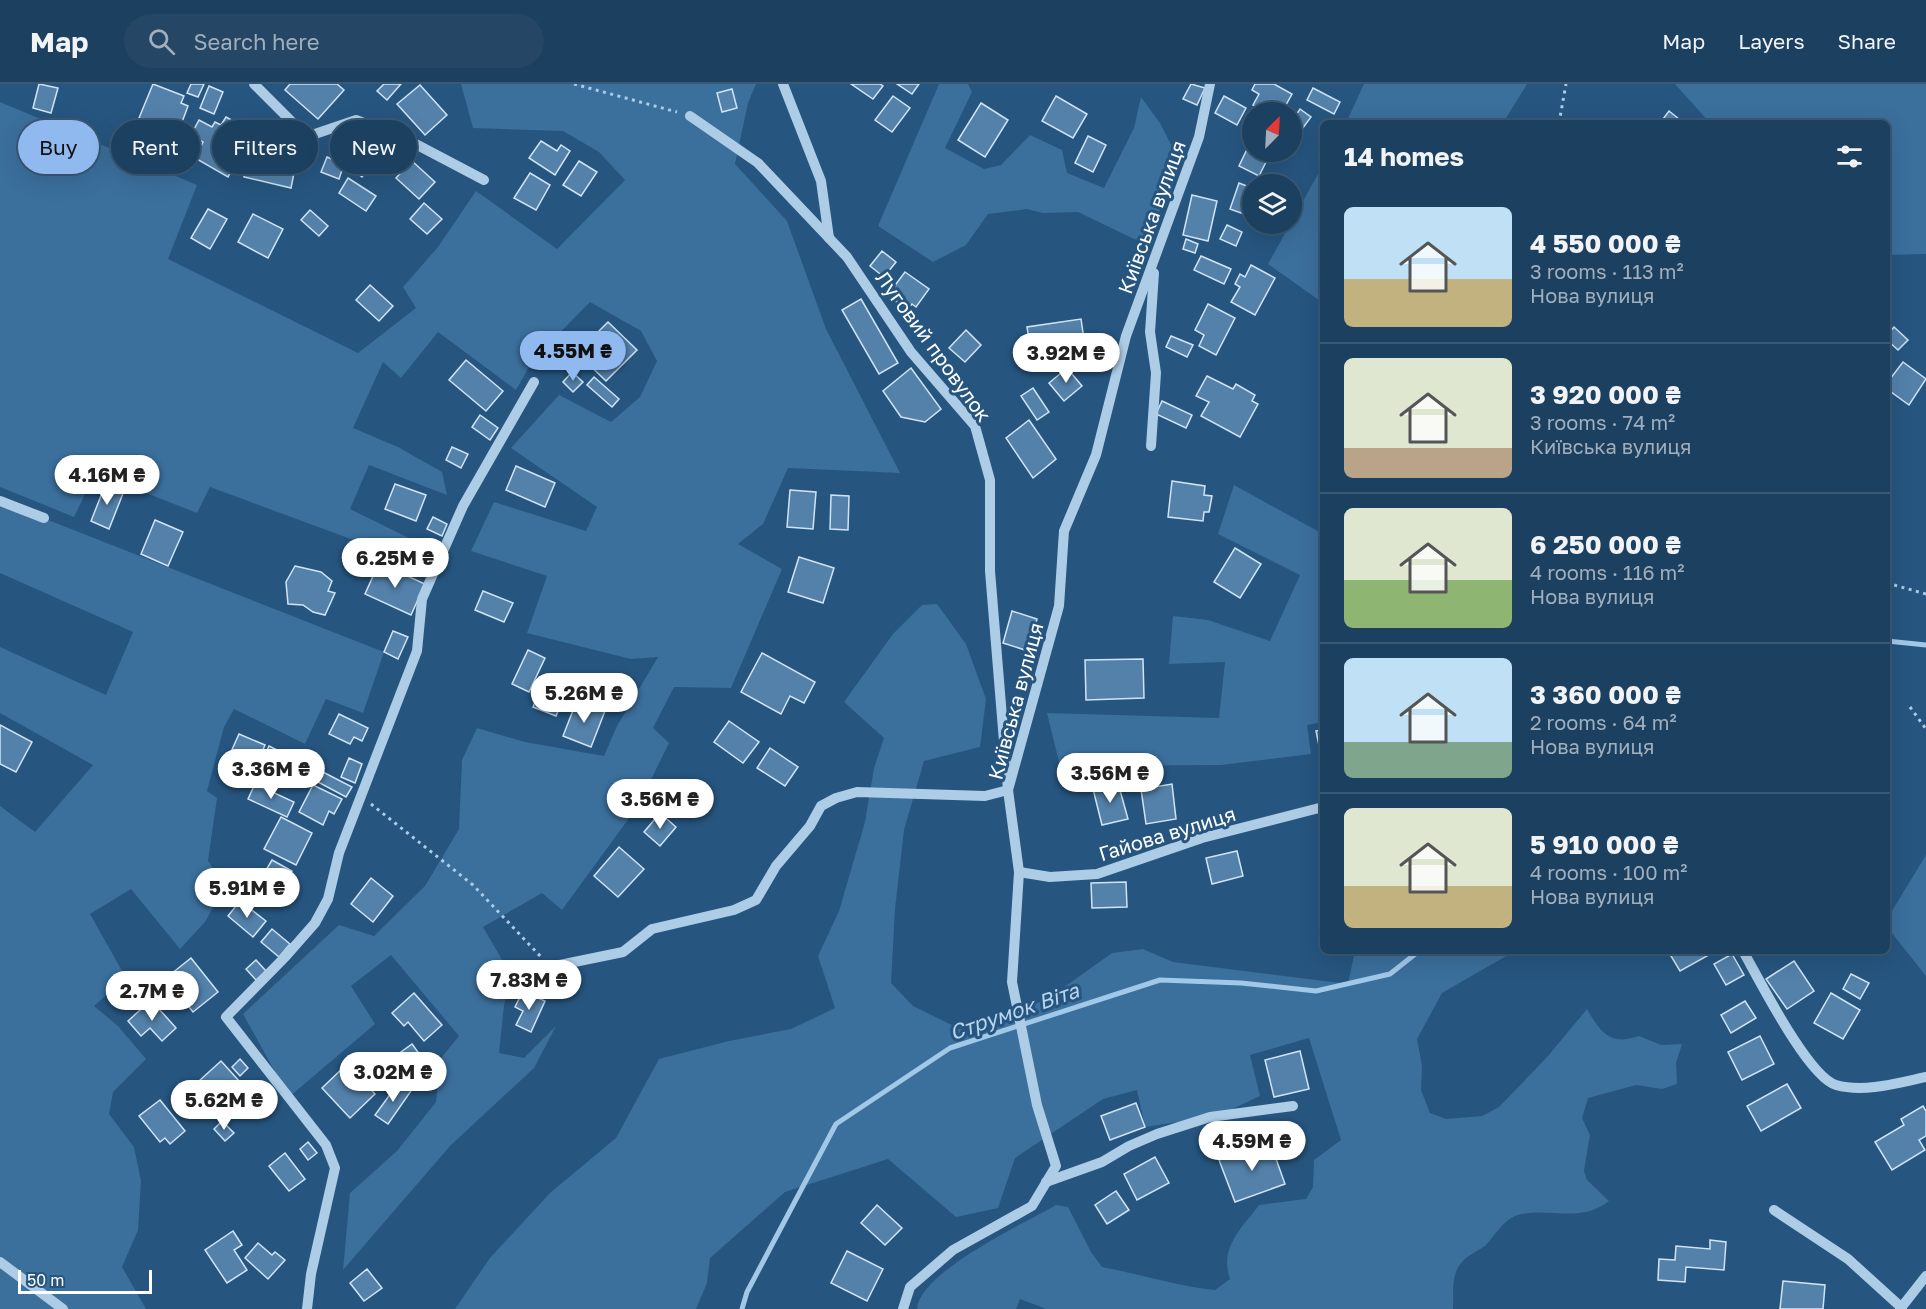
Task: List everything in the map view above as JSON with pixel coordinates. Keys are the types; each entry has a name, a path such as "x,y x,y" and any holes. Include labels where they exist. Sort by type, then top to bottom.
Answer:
{"street":[{"path":"254,84 297,127 312,135 356,120 408,140 484,180"},
{"path":"783,84 821,181 829,238"},
{"name":"Київська вулиця","path":"903,1309 910,1287 953,1250 1032,1206 1056,1166 1037,1106 1012,982 1019,872 1008,790 1059,606 1064,531 1096,455 1126,336 1155,262 1198,137 1210,84"},
{"name":"Луговий провулок","path":"690,116 758,163 847,257 911,351 975,426 990,480 990,571 1008,790"},
{"path":"1151,446 1156,373 1150,332 1155,262"},
{"path":"307,1309 310,1274 335,1168 326,1145 226,1017 315,923 328,899 339,853 417,651 422,599 463,506 534,382"},
{"path":"0,501 44,518"},
{"path":"550,967 623,952 652,928 734,910 756,900 776,866 810,826 821,806 836,798 866,792 985,796 1008,790"},
{"name":"Гайова вулиця","path":"1019,872 1050,877 1097,874 1202,838 1320,808"},
{"path":"1745,954 1799,1046 1821,1078 1855,1089 1926,1077"},
{"path":"1046,1182 1102,1162 1129,1146 1157,1134 1210,1117 1293,1106"},
{"path":"1773,1210 1848,1259 1901,1308 1926,1276"},
{"path":"0,1262 63,1309"}],"path":[{"path":"574,84 690,116"},
{"path":"1560,120 1566,84"},
{"path":"1890,584 1926,594"},
{"path":"1910,707 1926,729"},
{"path":"361,796 473,885 550,967"}],"shaded area":[{"path":"461,84 756,84 748,103 735,164 787,221 826,329 900,473 788,468 763,524 738,544 782,569 731,688 674,687 653,728 669,743 638,806 562,910 542,893 483,927 512,977 504,1005 499,1053 524,1058 556,1026 534,1068 450,1146 343,1270 350,1193 397,1151 436,1102 441,1058 459,1036 391,955 351,986 375,1024 289,1097 243,1014 339,925 374,936 425,886 459,829 462,760 477,728 525,742 604,756 617,726 658,657 631,659 527,633 547,576 471,551 494,502 586,531 597,507 511,448 559,395 611,422 640,397 657,361 641,331 590,302 533,360 516,390 438,332 401,378 383,362 353,428 398,447 442,472 447,495 369,465 350,509 409,538 402,558 210,487 197,513 95,473 74,517 0,487 0,102 43,120 18,120 18,174 99,174 99,144 111,149 111,174 171,174 197,185 168,259 358,353 416,308 403,287 438,247 476,191 557,249 625,180 599,152 563,131 473,128"},
{"path":"939,84 968,84 972,92 945,148 984,169 1001,165 1030,135 1062,150 1067,173 1104,188 1134,128 1141,97 1160,123 1179,160 1148,242 1134,239 1078,212 1043,213 1027,209 988,214 966,245 933,262 878,226"},
{"path":"1364,84 1527,84 1505,120 1347,120"},
{"path":"1675,84 1926,84 1926,254 1890,255 1890,120 1707,120"},
{"path":"1320,170 1320,301 1268,264 1285,234 1302,234 1302,203"},
{"path":"1234,485 1320,532 1320,723 1307,725 1311,754 1221,765 1060,766 1047,713 1219,718 1225,662 1169,664 1173,616 1208,620 1270,641 1300,575 1218,534"},
{"path":"0,501 384,652 363,713 326,699 305,744 234,709 224,727 207,791 217,798 208,861 225,886 205,922 180,949 131,889 90,914 126,978 94,1006 118,1026 146,1059 113,1092 109,1114 134,1147 141,1181 138,1230 122,1267 146,1309 0,1309 0,806 35,832 93,765 0,713 0,647 106,695 133,632 0,573"},
{"path":"937,604 966,644 986,699 980,747 924,761 904,830 895,909 891,983 913,1006 960,1029 1046,1000 1112,953 1143,949 1173,962 1348,984 1354,954 1510,954 1442,993 1417,1039 1422,1066 1421,1090 1430,1113 1446,1119 1482,1116 1499,1107 1548,1056 1587,1009 1602,1031 1613,1038 1629,1039 1639,1036 1661,1045 1682,1044 1676,1063 1677,1084 1662,1089 1636,1085 1588,1098 1582,1118 1590,1135 1584,1171 1587,1180 1609,1201 1586,1212 1527,1213 1510,1219 1502,1225 1486,1245 1468,1256 1459,1266 1454,1284 1453,1309 1046,1309 1020,1299 1016,1309 917,1309 922,1295 935,1280 954,1265 999,1236 1056,1205 1068,1207 1091,1252 1102,1267 1186,1286 1215,1290 1230,1279 1227,1258 1230,1248 1239,1231 1259,1205 1306,1199 1313,1187 1314,1160 1341,1140 1309,1038 1250,1055 1260,1096 1217,1116 1145,1127 1137,1090 1103,1099 1015,1158 998,1208 956,1217 888,1159 785,1192 710,1258 707,1283 696,1309 455,1309 490,1258 550,1193 616,1138 659,1059 729,1041 791,1029 835,1008 818,956 839,911 865,822 874,768 884,738 844,702 893,634 922,605"},
{"path":"1926,855 1926,976 1890,931 1890,914"}],"building":[{"path":"39,84 58,88 51,113 33,108"},
{"path":"153,84 184,96 181,103 188,106 183,120 139,118"},
{"path":"191,84 204,84 198,97 187,93"},
{"path":"290,84 337,84 344,90 318,119 285,90"},
{"path":"384,84 401,84 387,100 377,91"},
{"path":"851,84 880,84 883,86 873,99"},
{"path":"897,84 919,84 912,94"},
{"path":"1191,84 1205,88 1197,105 1183,99"},
{"path":"1255,84 1274,84 1292,94 1288,102 1255,102 1259,94 1252,90"},
{"path":"420,85 447,115 425,135 417,126 417,120 411,120 397,104"},
{"path":"209,86 223,92 214,114 200,108"},
{"path":"1313,88 1340,102 1334,114 1307,100"},
{"path":"732,89 737,108 722,112 717,93"},
{"path":"893,96 910,108 892,132 875,120"},
{"path":"1056,96 1087,114 1073,138 1042,121"},
{"path":"1224,96 1242,106 1242,116 1237,125 1215,113"},
{"path":"981,103 1008,120 985,157 958,140"},
{"path":"1302,110 1311,117 1302,129"},
{"path":"1669,111 1680,120 1662,120"},
{"path":"200,121 212,127 212,168 200,161 200,148 203,142 200,140"},
{"path":"1088,136 1106,145 1093,172 1075,163"},
{"path":"541,141 557,151 561,145 570,151 555,175 529,158"},
{"path":"327,157 330,158 330,174 341,174 339,179 321,172"},
{"path":"1242,160 1242,162 1266,162 1260,174 1239,166"},
{"path":"579,161 597,172 581,196 563,185"},
{"path":"417,166 435,182 419,199 396,178 400,174 417,174"},
{"path":"530,173 550,185 536,210 514,198"},
{"path":"245,174 294,174 291,188 244,177"},
{"path":"348,178 376,196 366,211 339,193"},
{"path":"1239,183 1242,184 1242,213 1230,209"},
{"path":"1192,195 1217,201 1208,241 1183,235"},
{"path":"424,203 442,219 427,234 410,219"},
{"path":"208,209 227,219 210,249 191,238"},
{"path":"310,210 328,226 319,236 301,220"},
{"path":"253,214 283,229 268,258 238,242"},
{"path":"1227,225 1242,232 1236,246 1220,239"},
{"path":"1186,239 1198,244 1195,253 1183,249"},
{"path":"882,251 896,262 884,277 870,266"},
{"path":"1201,256 1231,269 1224,284 1194,270"},
{"path":"1251,265 1275,278 1255,315 1231,302 1240,287 1235,284 1240,274 1245,277"},
{"path":"905,272 929,289 916,307 912,304 908,309 892,299 898,291 893,288"},
{"path":"370,285 393,306 379,321 356,300"},
{"path":"861,299 898,363 879,374 842,310"},
{"path":"1208,304 1235,318 1216,355 1199,346 1204,335 1195,330"},
{"path":"1081,319 1087,360 1033,367 1027,327"},
{"path":"608,322 637,350 606,381 577,353"},
{"path":"1894,327 1908,340 1898,350 1890,343 1890,332"},
{"path":"966,330 981,345 965,362 949,348"},
{"path":"1171,336 1193,345 1187,357 1166,347"},
{"path":"466,360 503,391 486,411 449,380"},
{"path":"1903,362 1926,379 1909,405 1890,391 1890,379"},
{"path":"911,368 941,409 925,422 901,417 883,391"},
{"path":"1067,368 1082,386 1064,401 1049,383"},
{"path":"572,372 583,382 573,392 563,382"},
{"path":"1207,376 1233,389 1236,384 1255,395 1252,401 1258,404 1240,437 1201,416 1209,402 1196,396"},
{"path":"594,377 619,399 612,407 587,385"},
{"path":"1033,388 1049,412 1037,420 1021,396"},
{"path":"1162,401 1192,415 1186,428 1156,414"},
{"path":"480,415 498,428 490,440 472,427"},
{"path":"1029,420 1056,459 1033,478 1006,438"},
{"path":"452,447 468,454 461,468 446,460"},
{"path":"516,466 555,483 545,507 506,490"},
{"path":"1172,481 1205,486 1204,495 1212,496 1209,512 1204,512 1203,521 1168,517"},
{"path":"106,483 124,491 109,529 91,521"},
{"path":"395,484 426,495 416,521 385,509"},
{"path":"790,490 816,492 813,529 787,527"},
{"path":"831,495 849,496 848,530 830,529"},
{"path":"433,517 447,524 442,536 427,529"},
{"path":"155,520 183,532 168,566 141,554"},
{"path":"1235,548 1261,564 1240,598 1214,582"},
{"path":"799,557 834,568 823,603 788,592"},
{"path":"379,563 425,584 411,615 365,594"},
{"path":"295,566 321,572 332,581 328,591 335,593 325,615 313,612 303,605 288,604 286,582"},
{"path":"483,591 513,603 504,622 475,610"},
{"path":"1012,611 1037,619 1028,651 1003,643"},
{"path":"393,631 408,637 398,659 384,652"},
{"path":"528,650 545,658 529,692 512,684"},
{"path":"762,653 815,682 804,703 790,696 781,714 741,692"},
{"path":"1143,659 1144,698 1086,700 1085,660"},
{"path":"542,685 565,695 556,716 533,707"},
{"path":"577,700 605,711 591,747 563,736"},
{"path":"339,714 368,728 362,741 354,737 350,744 329,734"},
{"path":"729,721 759,742 743,763 714,742"},
{"path":"0,725 32,742 16,772 0,764"},
{"path":"1320,730 1320,750 1316,731"},
{"path":"239,734 265,745 253,774 226,763"},
{"path":"269,746 311,767 305,781 262,761"},
{"path":"770,748 798,767 785,786 757,768"},
{"path":"349,758 362,764 355,783 341,777"},
{"path":"321,771 352,787 346,797 316,781"},
{"path":"1118,783 1128,819 1102,825 1093,789"},
{"path":"255,784 294,802 287,817 248,799"},
{"path":"1172,784 1176,819 1146,824 1141,789"},
{"path":"313,785 342,799 334,814 329,811 323,825 299,812"},
{"path":"660,813 676,827 660,846 644,832"},
{"path":"281,817 312,833 296,865 264,849"},
{"path":"619,847 644,869 618,897 594,876"},
{"path":"1237,851 1243,876 1212,884 1206,858"},
{"path":"272,860 292,871 283,888 262,877"},
{"path":"371,878 393,896 373,922 351,904"},
{"path":"1126,882 1127,907 1092,908 1091,883"},
{"path":"240,901 266,921 253,937 228,916"},
{"path":"272,929 290,944 279,957 261,942"},
{"path":"1670,954 1711,954 1680,971"},
{"path":"1732,954 1744,975 1726,985 1714,964"},
{"path":"191,958 218,992 193,1012 166,978"},
{"path":"256,960 266,971 256,980 246,969"},
{"path":"1794,961 1814,991 1787,1009 1766,979"},
{"path":"1851,974 1869,983 1860,999 1843,989"},
{"path":"523,991 545,1001 531,1032 516,1025 523,1011 515,1007"},
{"path":"414,993 442,1025 424,1041 408,1022 404,1026 392,1013"},
{"path":"1831,993 1860,1010 1843,1039 1814,1023"},
{"path":"151,1000 176,1028 162,1041 150,1028 141,1036 128,1021"},
{"path":"1745,1001 1756,1018 1731,1033 1721,1015"},
{"path":"1760,1036 1774,1064 1742,1080 1728,1052"},
{"path":"412,1044 423,1059 411,1067 401,1052"},
{"path":"1300,1051 1309,1089 1274,1097 1265,1060"},
{"path":"240,1059 248,1068 240,1076 232,1067"},
{"path":"221,1061 240,1082 217,1102 199,1081"},
{"path":"347,1064 375,1094 350,1118 322,1088"},
{"path":"399,1082 411,1091 388,1124 375,1115"},
{"path":"1787,1084 1801,1108 1761,1131 1747,1106"},
{"path":"160,1100 185,1131 170,1144 165,1138 160,1142 139,1116"},
{"path":"1136,1103 1145,1127 1110,1140 1101,1116"},
{"path":"1923,1106 1926,1111 1926,1136 1919,1140 1925,1150 1892,1170 1875,1142 1904,1125 1901,1119"},
{"path":"222,1121 234,1133 225,1141 214,1129"},
{"path":"308,1142 317,1153 308,1160 300,1149"},
{"path":"1270,1142 1285,1184 1235,1202 1219,1160"},
{"path":"285,1153 305,1179 289,1191 269,1166"},
{"path":"1155,1157 1169,1183 1137,1200 1124,1174"},
{"path":"1116,1191 1129,1210 1107,1224 1095,1205"},
{"path":"877,1205 902,1228 885,1245 861,1223"},
{"path":"233,1231 242,1245 234,1250 247,1270 227,1283 205,1250"},
{"path":"1710,1240 1726,1242 1724,1270 1686,1267 1685,1282 1658,1280 1659,1259 1675,1260 1676,1246 1710,1249"},
{"path":"258,1243 272,1255 275,1252 285,1260 268,1279 245,1258"},
{"path":"847,1251 883,1269 867,1301 831,1283"},
{"path":"367,1269 382,1288 364,1301 350,1283"},
{"path":"1783,1281 1825,1285 1823,1309 1780,1309"}],"waterway":[{"name":"Струмок Віта","path":"1890,641 1926,645"},
{"name":"Струмок Віта","path":"742,1309 747,1292 836,1124 950,1048 1160,980 1241,983 1316,991 1390,974 1415,954"}]}
